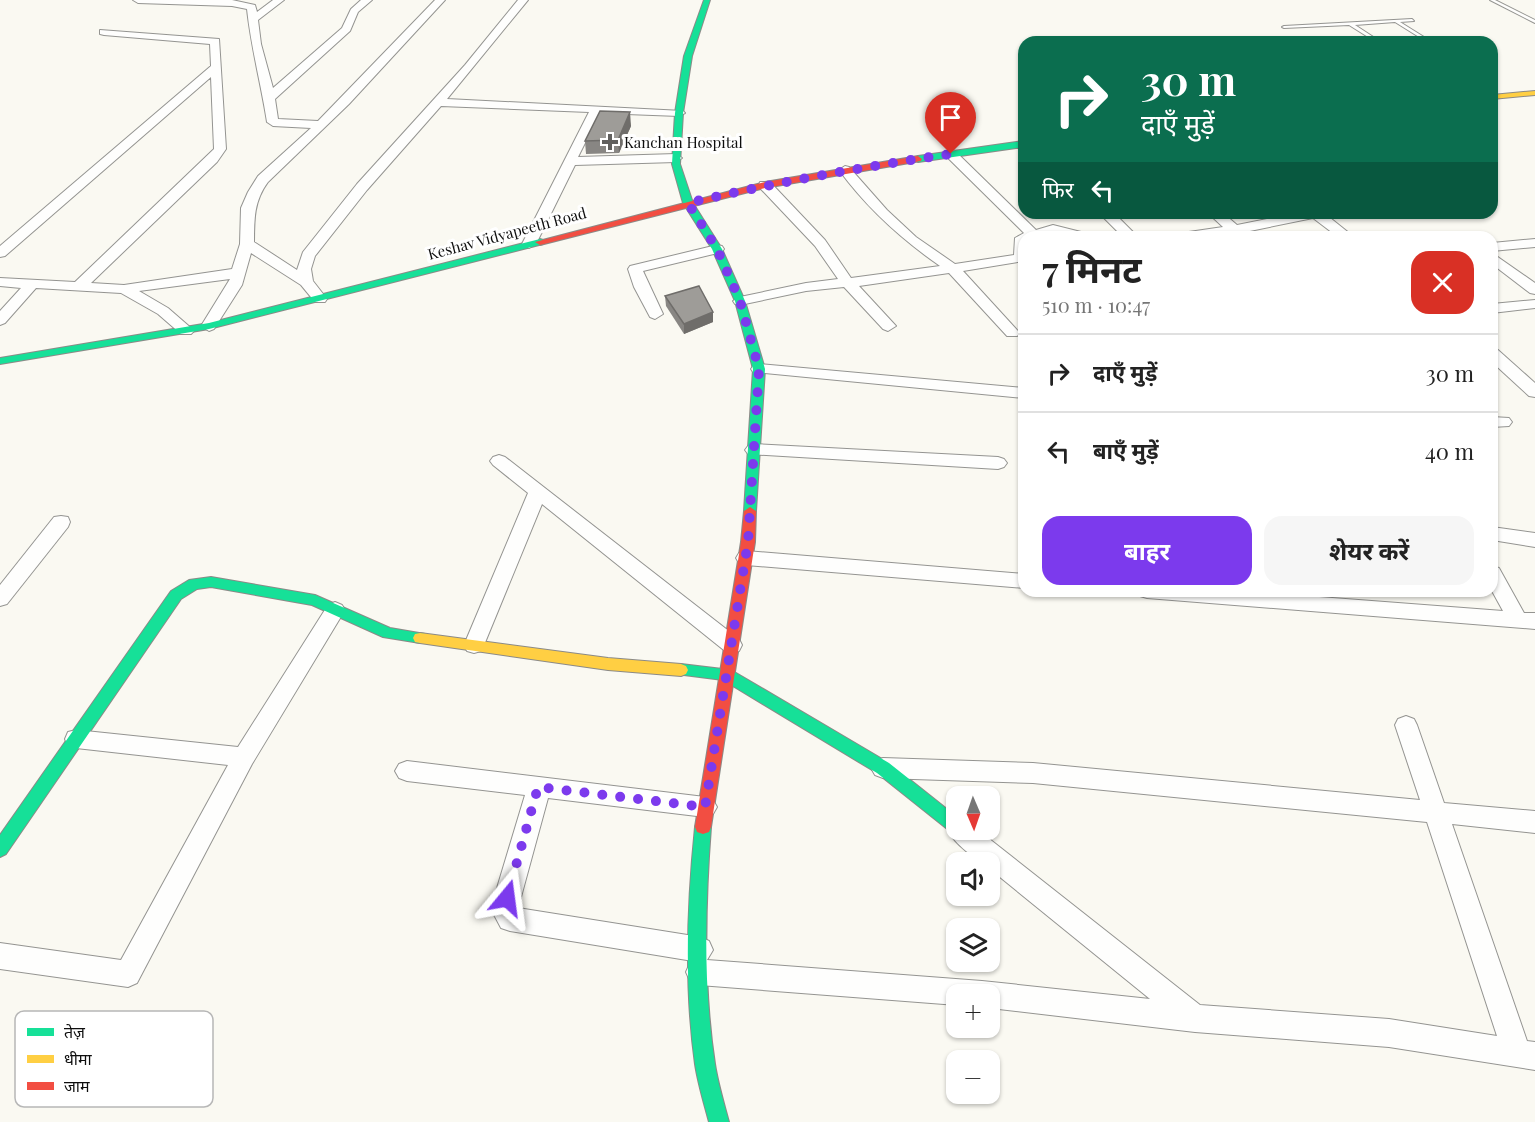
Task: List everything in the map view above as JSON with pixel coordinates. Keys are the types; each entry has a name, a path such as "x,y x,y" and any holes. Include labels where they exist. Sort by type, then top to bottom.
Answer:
{"street":[{"path":"138,0 231,3 252,7 256,44 270,97 273,122 322,125"},
{"path":"254,19 279,0"},
{"path":"270,97 346,29 354,11 368,0"},
{"path":"209,326 236,285 247,244 248,208 254,192 263,180 322,125 440,0"},
{"path":"306,282 304,269 308,255 362,187 469,67 523,0"},
{"path":"707,0 688,56 679,113 676,159 688,203 717,249 740,301 759,369 746,558 705,807 698,870 704,1056 719,1122"},
{"path":"80,285 219,153 220,116 216,44 211,39 104,32"},
{"path":"0,253 216,67"},
{"path":"1498,96 1535,93"},
{"path":"436,102 679,113"},
{"path":"529,244 596,109"},
{"name":"Keshav Vidyapeeth Road","path":"0,361 209,326 765,185 844,170 1018,145"},
{"path":"951,154 1023,231"},
{"path":"570,161 676,159"},
{"path":"844,170 882,213 911,240 953,269 1012,333"},
{"path":"765,185 820,243 847,282 888,326"},
{"path":"1112,219 1125,231"},
{"path":"1222,219 1235,231"},
{"path":"1249,231 1294,219"},
{"path":"1324,219 1339,231"},
{"path":"1046,231 1053,229 1061,231"},
{"path":"1498,246 1535,243"},
{"path":"247,244 306,282 320,299"},
{"path":"655,314 641,287 636,269 717,249"},
{"path":"740,301 806,287 1018,260"},
{"path":"1498,262 1535,290"},
{"path":"0,282 124,289 238,273"},
{"path":"0,321 32,284"},
{"path":"124,289 163,311 186,331"},
{"path":"1498,308 1535,304"},
{"path":"1498,358 1535,392"},
{"path":"759,369 1018,392"},
{"path":"754,450 998,463"},
{"path":"499,461 732,645"},
{"path":"474,645 538,492"},
{"path":"0,599 61,522"},
{"path":"1498,534 1535,540"},
{"path":"746,558 1018,581"},
{"path":"1498,581 1526,620"},
{"path":"0,849 176,595 194,584 211,582 300,596 388,633 608,664 726,675 883,768 946,819"},
{"path":"1225,597 1526,620"},
{"path":"0,956 128,975 244,757 335,610"},
{"path":"1000,996 1195,1018 1389,1033 1526,1055 1434,813 1406,725"},
{"path":"76,739 244,757"},
{"path":"883,768 1032,773 1535,822"},
{"path":"407,771 705,807"},
{"path":"538,787 507,898 505,911 510,919 700,961 946,990"},
{"path":"972,840 1195,1018"}],"lane":[{"path":"1492,0 1535,22"},
{"path":"1284,27 1412,20"},
{"path":"1397,21 1421,36"},
{"path":"1351,24 1370,36"}],"building":[{"path":"600,111 630,112 618,140 585,141"},
{"path":"699,286 713,312 684,324 665,296"}],"traffic: fast":[{"path":"707,0 688,56 679,113 676,164 688,203 717,249 740,301 759,369 750,511"},
{"path":"918,159 1018,145"},
{"path":"0,361 209,326 540,242"},
{"path":"0,849 176,595 194,584 211,582 315,600 388,633 420,638"},
{"path":"681,670 726,674 883,768 946,818"},
{"path":"703,827 698,912 699,998 705,1063 719,1122"}],"traffic: slow":[{"path":"1498,96 1535,93"},
{"path":"420,638 608,664 681,670"}],"traffic: jam":[{"path":"540,242 765,185 918,159"},
{"path":"703,827 748,542 750,511"}],"place":[{"name":"Kanchan Hospital","path":"610,142"}],"route":[{"path":"507,898 538,787 705,807 748,542 759,369 740,301 717,249 688,203 844,170 951,154"}]}
